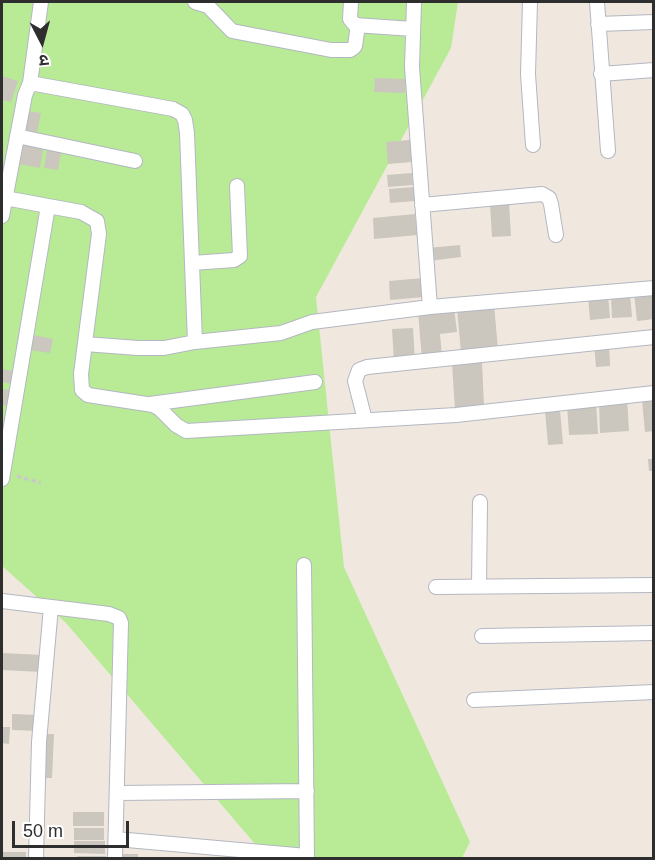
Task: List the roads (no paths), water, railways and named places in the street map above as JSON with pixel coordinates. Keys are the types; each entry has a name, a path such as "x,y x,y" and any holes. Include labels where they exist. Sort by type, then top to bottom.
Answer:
{"street":[{"path":"2,216 27,87 30,83 41,2"},
{"path":"195,2 208,6 232,31 331,50 353,48 358,25"},
{"path":"351,2 350,18 358,25 413,29"},
{"path":"414,2 412,67 430,306"},
{"path":"530,2 528,74 533,145"},
{"path":"597,2 608,151"},
{"path":"598,24 654,22"},
{"path":"601,74 654,70"},
{"path":"30,83 173,110 182,114 188,133 195,342"},
{"path":"17,136 135,161"},
{"path":"192,263 234,260 240,256 237,186"},
{"path":"422,205 542,194 549,198 556,235"},
{"path":"5,198 81,212 97,221 99,234 81,384 84,393 88,396 150,404 315,382"},
{"path":"3,475 48,206"},
{"path":"85,344 153,349 175,347 195,342 281,333 312,322 430,306 654,288"},
{"path":"365,420 355,381 360,370 654,337"},
{"path":"150,404 160,409 181,429 193,432 456,415 654,393"},
{"path":"479,586 480,502"},
{"path":"116,839 307,857 304,565"},
{"path":"436,586 654,585"},
{"path":"2,601 115,615 119,618 121,623 115,858"},
{"path":"36,858 39,742 51,607"},
{"path":"482,636 654,633"},
{"path":"474,700 654,692"},
{"path":"117,793 307,791"}]}
